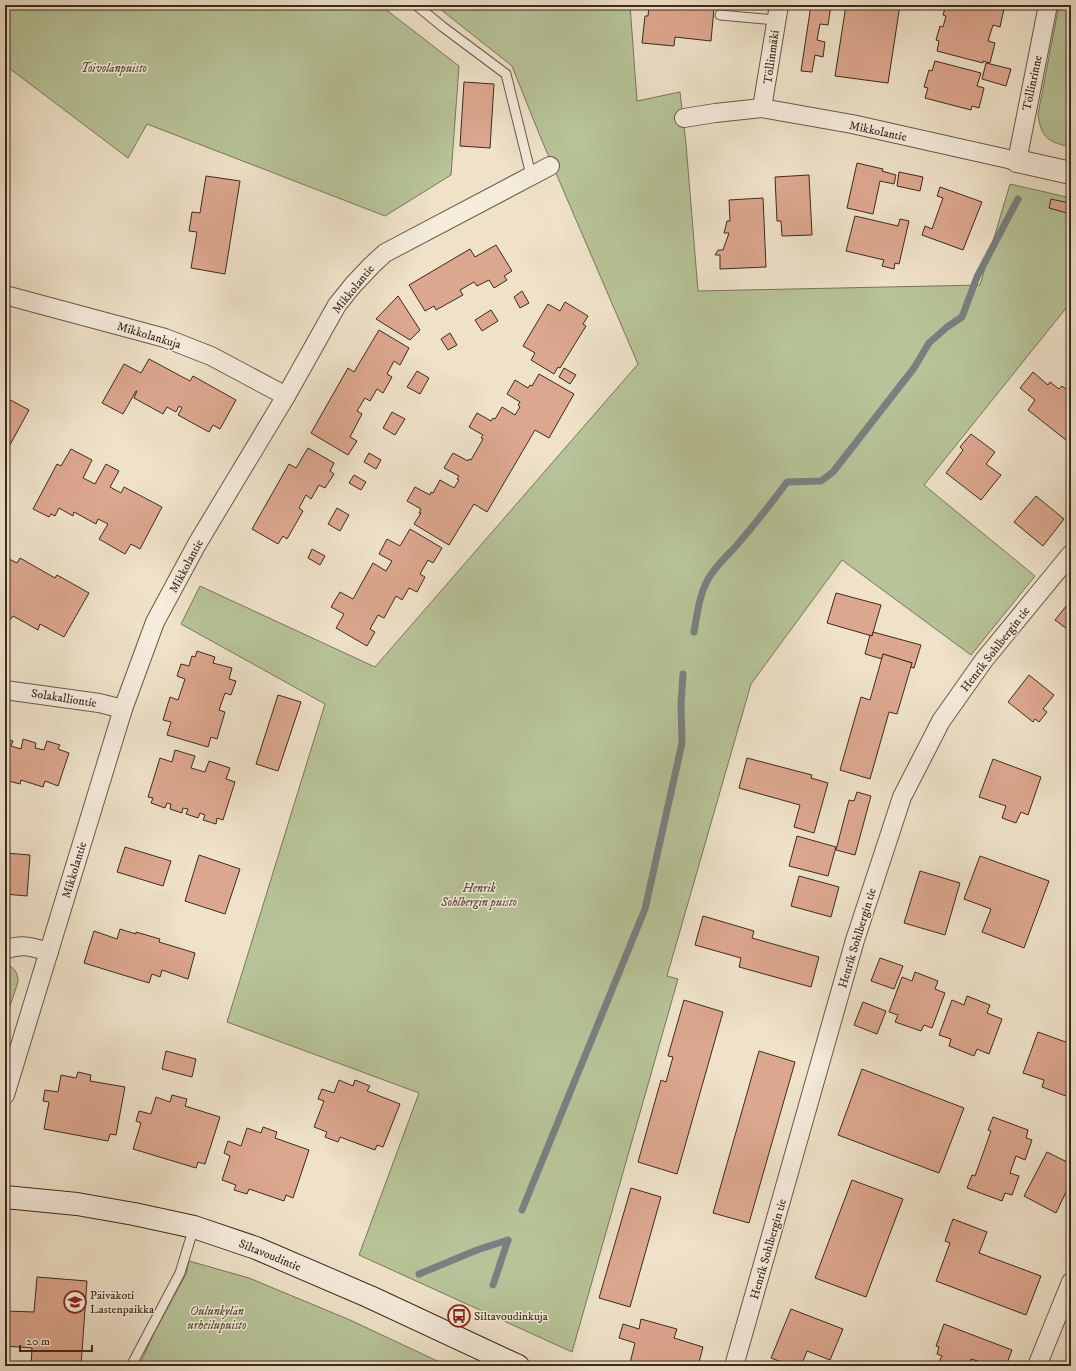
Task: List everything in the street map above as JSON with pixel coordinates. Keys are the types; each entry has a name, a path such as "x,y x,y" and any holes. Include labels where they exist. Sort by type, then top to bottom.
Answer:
{"main road":[{"name":"Mikkolantie","path":"1017,161 1071,173"},
{"name":"Siltavoudintie","path":"5,1197 77,1204 194,1227 256,1248 370,1297 518,1366"}],"street":[{"name":"Töllinrinne","path":"1017,161 1048,5"},
{"name":"Töllinmäki","path":"762,108 777,13"},
{"name":"Mikkolantie","path":"684,118 715,112 762,108 852,124 1017,161"},
{"name":"Mikkolantie","path":"5,1095 123,709 155,622 197,544 286,396 337,305 372,265 385,253 550,166"},
{"name":"Mikkolankuja","path":"5,295 165,338 211,356 286,396"},
{"name":"Henrik Sohlbergin tie","path":"734,1366 855,940 902,797 941,721 984,660 1071,554"},
{"name":"Solakalliontie","path":"5,690 99,703 123,709"},
{"path":"5,950 15,946 30,947 49,952"},
{"path":"1037,1366 1071,1282"}],"lane":[{"path":"416,5 506,74 532,175"},
{"path":"720,15 777,13"},
{"path":"131,1366 180,1273 194,1227"}],"green space":[{"name":"Toivolanpuisto","path":"5,5 380,5 459,66 451,175 385,216 147,124 128,158 5,65"},
{"name":"Henrik Sohlbergin puisto","path":"435,5 630,5 637,101 680,92 686,144 698,291 980,285 1010,184 1071,198 1071,302 924,485 1035,576 971,655 842,560 751,684 667,976 678,979 572,1352 359,1255 419,1093 227,1022 325,704 181,624 200,586 375,667 638,364 540,136 512,66"},
{"path":"1059,5 1071,5 1071,147 1051,141 1047,138 1041,129 1038,114"},
{"path":"5,964 15,970 18,982 5,1021"},
{"name":"Oulunkylän urheilupuisto","path":"189,1261 249,1278 350,1320 448,1366 139,1366 154,1333 186,1274"}],"building":[{"path":"649,5 678,5 714,8 711,41 675,37 674,46 642,43 645,16 648,16"},
{"path":"811,5 831,5 828,25 820,24 817,40 825,42 823,57 815,55 812,72 801,71"},
{"path":"846,5 900,5 888,83 835,76"},
{"path":"946,5 998,5 998,7 1004,9 1000,27 993,25 988,41 995,43 990,63 983,61 983,63 937,51 939,41 936,40 940,26 943,27 946,16 943,15"},
{"path":"935,61 981,73 977,86 984,88 979,108 972,106 971,110 925,98 928,88 924,87 929,70 932,71"},
{"path":"986,63 1011,69 1006,86 982,79"},
{"path":"464,82 494,84 490,148 460,146"},
{"path":"857,163 883,169 882,171 896,175 894,184 880,181 873,214 847,208"},
{"path":"899,172 923,177 920,191 897,186"},
{"path":"809,175 812,235 782,236 781,221 777,221 775,177"},
{"path":"206,176 240,181 225,274 191,268 197,232 189,231 192,212 200,213"},
{"path":"940,187 982,202 963,250 922,235 925,226 932,229 943,198 937,196"},
{"path":"763,198 766,267 720,269 720,255 715,255 718,250 723,250 729,233 724,233 727,221 730,221 729,200"},
{"path":"1051,199 1069,203 1067,213 1049,208"},
{"path":"855,216 898,226 900,219 909,221 899,264 895,263 894,269 882,266 884,260 846,251"},
{"path":"496,245 512,271 504,276 507,280 494,288 489,280 477,286 474,282 460,290 463,295 436,310 434,306 425,311 409,285 470,249 475,257"},
{"path":"522,291 529,303 520,308 514,297"},
{"path":"398,296 420,330 410,340 376,319"},
{"path":"565,302 588,316 583,324 586,326 560,368 558,367 554,374 531,360 535,353 523,346 548,304 560,311"},
{"path":"491,310 498,321 482,331 475,320"},
{"path":"379,330 409,348 400,365 394,361 387,374 392,377 383,393 377,389 370,401 365,398 357,411 362,414 350,437 357,441 348,455 311,433 348,368 354,372"},
{"path":"450,333 457,345 448,350 441,339"},
{"path":"149,359 190,381 193,376 236,400 220,429 213,425 209,432 178,415 182,408 179,406 176,412 167,407 163,414 134,398 137,391 123,414 102,403 124,364 141,373"},
{"path":"564,368 576,375 570,384 559,377"},
{"path":"417,371 429,378 420,394 407,387"},
{"path":"1033,372 1048,385 1050,382 1059,389 1062,386 1071,393 1071,444 1028,410 1035,400 1020,388"},
{"path":"539,374 574,394 549,438 535,430 487,512 474,504 449,545 414,524 421,513 419,513 421,509 407,501 415,487 430,495 431,492 433,493 440,480 454,488 459,480 457,479 459,476 444,468 453,453 468,461 469,459 471,460 483,439 481,438 483,435 469,427 477,413 491,421 493,418 495,419 502,407 515,415 520,407 518,405 520,402 507,394 515,380 528,388 530,385 532,386"},
{"path":"5,397 29,410 5,454"},
{"path":"392,412 405,419 395,435 383,428"},
{"path":"971,434 995,452 986,464 1001,475 981,500 946,473 963,450 960,447"},
{"path":"308,448 334,463 330,471 334,474 325,488 319,485 311,499 306,495 299,508 303,511 287,539 283,536 278,544 252,529 289,464 296,468"},
{"path":"71,449 92,460 83,478 95,484 106,464 119,471 110,487 121,493 124,487 162,507 140,549 131,544 125,554 99,539 108,524 98,519 96,524 74,512 73,516 59,508 55,516 51,514 49,517 33,509 57,464 61,466"},
{"path":"369,453 381,460 376,469 364,462"},
{"path":"354,475 366,482 361,490 349,483"},
{"path":"1036,496 1064,519 1043,546 1014,522"},
{"path":"337,508 349,515 340,531 328,524"},
{"path":"410,529 442,548 433,563 428,560 420,574 425,577 417,592 409,588 402,600 396,596 384,618 378,615 370,629 375,632 367,646 336,628 344,614 331,607 340,592 353,599 373,563 386,571 392,561 379,554 387,539 400,546"},
{"path":"312,549 325,556 320,565 308,558"},
{"path":"7,558 17,563 20,558 55,578 57,575 89,593 64,637 40,624 38,630 13,616 10,620 5,618 5,561"},
{"path":"836,593 881,605 872,636 827,623"},
{"path":"1071,600 1071,632 1055,620"},
{"path":"873,632 921,645 914,668 910,667 912,663 883,654 882,659 865,654 870,635 872,636"},
{"path":"197,651 215,657 213,663 232,668 229,679 236,681 231,695 225,693 219,710 225,712 217,739 211,737 208,747 167,735 171,722 163,720 170,697 178,700 185,679 177,676 181,664 189,666 192,656 195,657"},
{"path":"883,654 912,663 897,714 889,712 870,779 840,770 861,697 870,700"},
{"path":"1029,675 1054,695 1043,709 1047,712 1039,722 1035,719 1033,722 1008,702"},
{"path":"278,695 301,702 278,771 256,764"},
{"path":"5,738 13,741 11,746 21,749 23,739 36,743 35,748 44,750 47,741 60,745 58,749 69,753 58,786 45,781 43,787 21,780 20,784 5,780"},
{"path":"175,750 195,756 191,768 205,772 209,761 230,768 226,779 235,782 223,820 217,818 216,824 203,820 205,815 200,813 198,818 186,814 188,809 183,808 182,813 170,809 171,804 167,803 165,808 151,803 153,798 148,797 160,758 172,762"},
{"path":"747,758 812,775 811,778 828,783 814,833 794,827 800,805 739,788"},
{"path":"993,759 1041,777 1028,815 1021,812 1016,823 1002,818 1006,806 979,797"},
{"path":"857,792 871,796 855,855 836,850 849,800 854,801"},
{"path":"797,836 836,847 828,876 789,866"},
{"path":"125,847 171,861 163,886 117,872"},
{"path":"5,853 30,855 27,896 5,894"},
{"path":"199,855 240,869 225,914 185,901"},
{"path":"980,856 1049,881 1024,948 982,932 991,909 964,899"},
{"path":"920,871 960,883 945,935 904,923"},
{"path":"799,876 839,887 831,917 791,906"},
{"path":"703,916 754,931 752,938 819,957 811,987 739,967 741,958 695,945"},
{"path":"120,929 160,939 159,942 195,953 188,979 162,970 160,977 152,974 149,983 84,963 94,931 117,939"},
{"path":"880,958 903,966 894,989 871,981"},
{"path":"915,972 938,981 935,989 945,993 932,1028 924,1025 921,1031 895,1022 898,1015 889,1012 902,977 912,981"},
{"path":"967,996 990,1005 987,1013 1002,1019 989,1054 977,1049 974,1056 949,1046 951,1039 939,1035 952,1000 964,1005"},
{"path":"684,1000 723,1012 677,1174 638,1162 661,1080 666,1082 673,1057 668,1056"},
{"path":"863,1002 886,1011 877,1034 854,1025"},
{"path":"1038,1032 1071,1044 1071,1098 1042,1087 1044,1080 1023,1073"},
{"path":"166,1051 196,1059 192,1077 162,1069"},
{"path":"759,1051 795,1062 749,1223 713,1213"},
{"path":"862,1069 964,1108 939,1173 838,1135"},
{"path":"78,1072 91,1075 90,1081 125,1087 116,1135 110,1134 108,1141 44,1129 49,1102 43,1101 45,1090 58,1092 61,1075 76,1078"},
{"path":"339,1080 353,1086 355,1080 370,1086 367,1091 400,1104 383,1147 377,1145 375,1150 340,1137 338,1142 325,1137 327,1132 314,1127 324,1101 318,1099 322,1089 334,1093"},
{"path":"172,1095 187,1099 185,1106 220,1117 205,1164 198,1162 196,1168 133,1149 141,1123 136,1121 139,1111 151,1114 156,1097 170,1102"},
{"path":"993,1117 1028,1130 1026,1138 1032,1140 1025,1160 1016,1156 1010,1173 1019,1176 1012,1195 1005,1193 1002,1201 967,1188 972,1175 975,1176 991,1131 988,1130"},
{"path":"263,1127 277,1132 275,1138 309,1150 293,1198 286,1195 284,1201 249,1189 247,1194 234,1190 236,1185 222,1180 230,1156 224,1153 228,1141 241,1146 247,1128 261,1133"},
{"path":"1047,1152 1071,1164 1071,1192 1067,1190 1056,1213 1024,1196"},
{"path":"852,1180 903,1199 866,1297 815,1278"},
{"path":"631,1188 661,1197 630,1307 599,1298"},
{"path":"953,1219 987,1232 979,1253 1041,1276 1026,1315 936,1281 950,1243 945,1241"},
{"path":"37,1277 87,1281 81,1366 31,1366 32,1348 5,1346 5,1311 34,1312"},
{"path":"791,1309 843,1329 830,1360 807,1351 801,1366 792,1366 771,1358"},
{"path":"641,1319 677,1329 674,1338 703,1347 698,1366 642,1366 630,1363 635,1343 619,1338 623,1324 639,1329"},
{"path":"944,1324 1012,1350 1006,1366 983,1366 984,1363 971,1359 968,1366 949,1366 939,1362 942,1356 937,1354 939,1347 936,1346"}],"waterway":[{"path":"694,632 700,600 704,587 710,576 750,530 787,482 821,481 833,472 914,368 929,343 947,327 962,317 977,277 1018,199"},
{"path":"522,1210 645,909 682,743 681,704 683,674"},
{"path":"419,1274 477,1250 508,1240"},
{"path":"493,1285 508,1240"}],"place":[{"name":"Päiväkoti Lastenpaikka","path":"75,1302"},
{"name":"Siltavoudinkuja","path":"459,1316"}]}
